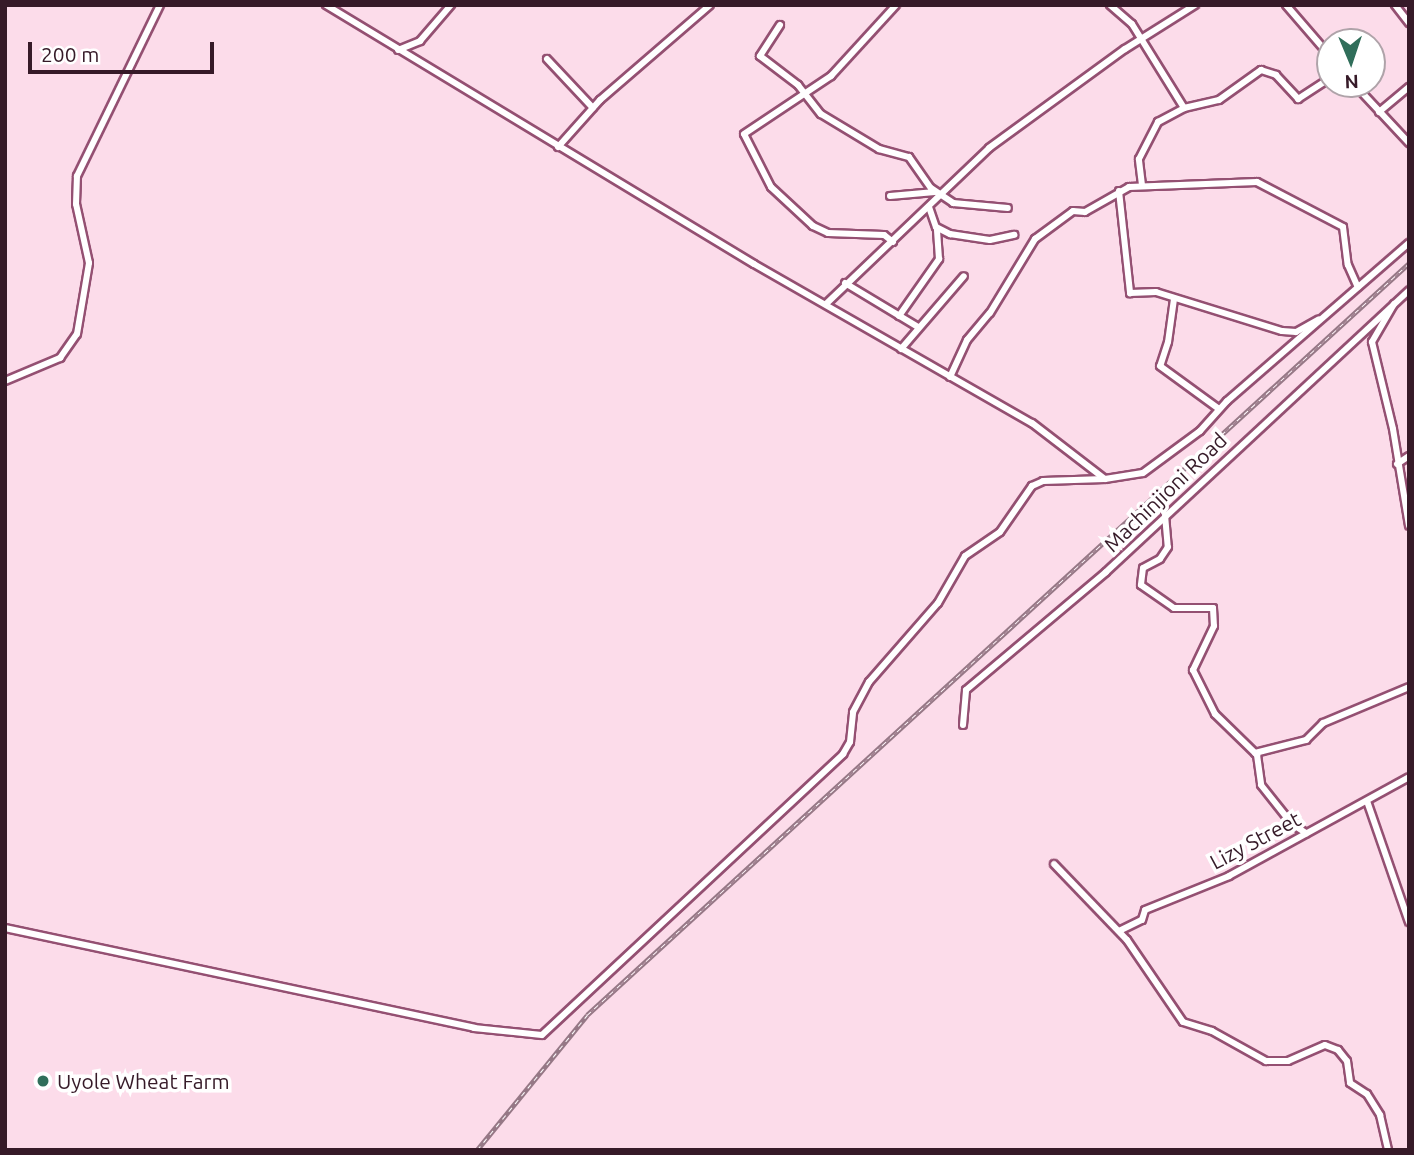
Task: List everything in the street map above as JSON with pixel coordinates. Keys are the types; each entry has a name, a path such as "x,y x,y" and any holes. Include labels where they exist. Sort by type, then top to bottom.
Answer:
{"street":[{"path":"5,381 60,358 77,334 89,263 76,204 77,176 160,5"},
{"path":"326,5 558,147 1032,423 1105,479"},
{"path":"398,50 420,41 451,5"},
{"path":"558,147 593,108 710,5"},
{"path":"892,242 881,234 823,232 771,187 745,131 831,76 896,5"},
{"path":"1110,5 1132,24 1184,108"},
{"path":"826,304 989,148 1140,39 1195,5"},
{"path":"1286,5 1316,40"},
{"path":"1395,5 1409,23"},
{"path":"780,25 760,56 806,94 830,120 878,149 909,158 939,193 956,204 1008,208"},
{"path":"547,60 593,108"},
{"path":"1142,185 1139,159 1156,123 1184,108 1219,100 1261,69 1276,75 1298,99 1316,87"},
{"path":"1380,112 1409,87"},
{"path":"1367,98 1409,143"},
{"path":"950,377 967,340 990,313 1034,239 1073,211 1085,212 1119,191 1142,185 1252,181 1297,201 1346,230 1348,265 1358,287"},
{"path":"1119,191 1129,292 1156,292 1292,332 1324,317"},
{"path":"890,196 939,193"},
{"path":"899,316 939,259 936,227 929,206"},
{"path":"936,227 979,239 1014,235"},
{"path":"5,928 470,1027 542,1035 764,822 843,754 850,742 853,712 869,681 938,603 965,556 1000,532 1032,486 1043,481 1105,479 1143,473 1200,431 1219,409 1409,243"},
{"path":"901,349 964,276"},
{"path":"845,283 918,327"},
{"name":"Machinjioni Road","path":"963,725 966,690 1106,572 1165,514 1409,290"},
{"path":"1174,299 1168,342 1160,366 1219,409"},
{"path":"1394,303 1372,342 1393,429 1409,526"},
{"path":"1397,464 1409,456"},
{"path":"1165,514 1168,547 1160,559 1142,569 1141,585 1174,608 1213,608 1214,626 1193,669 1215,714 1243,746 1255,753 1306,740 1323,723 1409,687"},
{"path":"1255,753 1261,785 1292,824 1306,833"},
{"name":"Lizy Street","path":"1119,931 1142,920 1146,910 1229,876 1409,777"},
{"path":"1367,801 1409,922"},
{"path":"1054,864 1119,931 1183,1023 1212,1031 1266,1061 1288,1061 1325,1045 1338,1050 1347,1061 1350,1083 1367,1094 1380,1115 1388,1150"}],"railway":[{"path":"477,1150 587,1015 1409,263"}],"place":[{"name":"Uyole Wheat Farm","path":"43,1081"}]}
